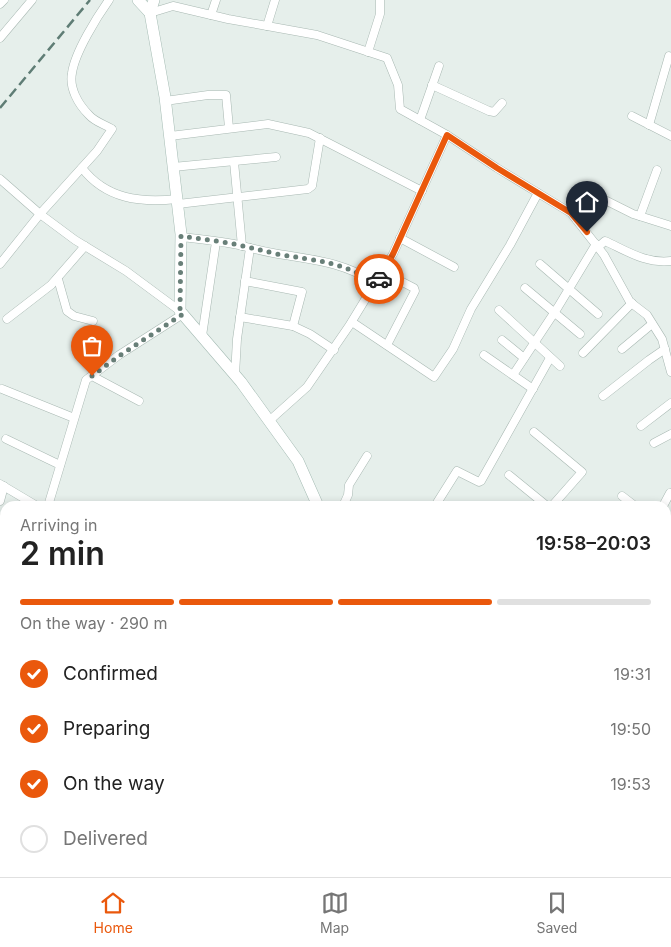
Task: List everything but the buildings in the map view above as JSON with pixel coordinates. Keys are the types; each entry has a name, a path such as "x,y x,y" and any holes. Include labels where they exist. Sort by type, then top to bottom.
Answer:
{"street":[{"path":"0,4 4,0"},
{"path":"0,38 32,0"},
{"path":"0,264 40,214 97,151 112,129 95,120 82,107 77,100 72,74 84,43 109,0"},
{"path":"138,0 150,14"},
{"path":"154,0 150,14 170,136 181,236 182,313"},
{"path":"211,15 216,0"},
{"path":"267,26 275,0"},
{"path":"368,52 380,14 380,0"},
{"path":"150,14 175,3 211,15 317,35 387,58 398,84 400,109 447,135 571,213 597,246 632,303 647,315 662,339 671,372"},
{"path":"649,125 669,56"},
{"path":"420,120 439,66"},
{"path":"432,85 489,112 494,112 502,103"},
{"path":"165,101 208,95 226,95 229,128"},
{"path":"632,116 671,136"},
{"path":"170,136 268,124 309,133 422,191"},
{"path":"269,422 307,387 352,322 383,272 447,135"},
{"path":"82,168 95,183 107,190 130,198 158,201 237,197 308,189 312,186 320,138"},
{"path":"173,168 276,157"},
{"path":"234,162 237,197 246,247 245,282 237,339 235,375"},
{"path":"640,216 657,170"},
{"path":"0,179 40,214 126,271 182,313 235,375 298,460 316,501"},
{"path":"352,322 434,377 453,349 471,309 510,245 538,193"},
{"path":"577,220 590,195 595,194 640,216 671,226"},
{"path":"181,236 339,265 360,273 376,283"},
{"path":"400,238 454,268"},
{"path":"513,375 597,246 605,240 647,259 658,262 671,261"},
{"path":"202,336 216,242"},
{"path":"6,319 58,279 86,246"},
{"path":"540,264 598,314"},
{"path":"383,272 415,290 387,345"},
{"path":"58,279 67,311 74,316 93,321"},
{"path":"245,282 302,292 293,326"},
{"path":"525,288 555,311 580,334"},
{"path":"583,352 632,303"},
{"path":"499,310 560,366"},
{"path":"49,501 86,380 182,313"},
{"path":"240,316 293,326 310,334 334,350"},
{"path":"622,350 652,324"},
{"path":"502,340 524,358"},
{"path":"603,396 665,349"},
{"path":"484,355 533,389"},
{"path":"438,501 457,470 479,482 481,481 550,358"},
{"path":"92,376 139,401"},
{"path":"2,389 74,418"},
{"path":"641,426 671,403"},
{"path":"534,432 582,472 556,501"},
{"path":"654,443 671,434"},
{"path":"6,438 60,465"},
{"path":"346,501 349,485 367,456"},
{"path":"508,475 541,501"},
{"path":"0,501 2,485 29,501"},
{"path":"622,496 628,501"}],"railway":[{"path":"0,108 90,0"}],"way so far":[{"path":"92,376 183,314 180,311 181,236 314,259 339,265 360,273 376,283 379,279"}],"route":[{"path":"379,279 404,231 447,135 571,213 587,232"}]}
